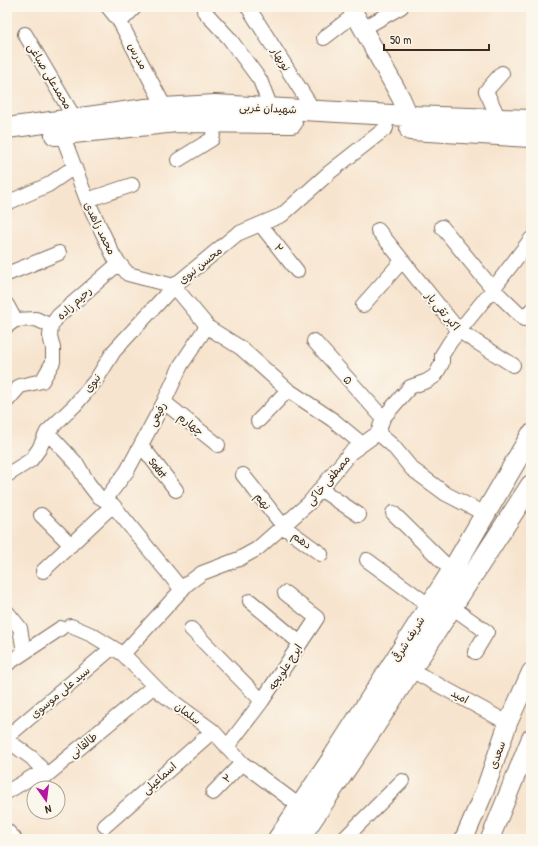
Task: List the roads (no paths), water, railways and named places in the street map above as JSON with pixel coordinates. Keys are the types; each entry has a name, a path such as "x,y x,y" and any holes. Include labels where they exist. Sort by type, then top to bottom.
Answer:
{"main road":[{"name":"شهیدان غربی","path":"7,128 146,109 215,105 409,116 531,120"},
{"name":"شهیدان غربی","path":"7,139 176,122 277,122 531,137"},
{"name":"شریف شرقی","path":"278,839 301,807 452,571 531,435"},
{"name":"شریف شرقی","path":"299,839 531,485"}],"street":[{"name":"مدرس","path":"108,7 120,22 165,108"},
{"path":"120,22 135,7"},
{"name":"نوبهار","path":"248,7 314,111"},
{"path":"324,38 356,17 401,7"},
{"path":"204,11 229,38 260,80 272,108"},
{"path":"356,17 401,98 409,116"},
{"name":"محمدعلی صباغی","path":"25,34 75,119"},
{"path":"499,119 486,91 502,73"},
{"path":"178,160 212,139 216,122"},
{"name":"محسن نبوی","path":"362,444 333,420 288,390 241,348 207,326 174,286 237,234 282,215 330,172 386,128"},
{"name":"محمد زاهدی","path":"62,134 87,200 114,257 128,274 174,286"},
{"path":"7,203 48,186 74,167"},
{"path":"87,200 132,185"},
{"name":"۲","path":"261,225 297,271"},
{"path":"442,227 494,289 524,319 531,310"},
{"name":"اکبر تقی یار","path":"378,230 459,331 513,365"},
{"path":"485,514 446,494 412,469 393,446 378,432 383,418 410,387 427,381 435,376 442,363 442,355 450,342 494,289 531,239"},
{"path":"7,274 59,253"},
{"path":"362,305 402,261"},
{"name":"رحیم زاده","path":"7,401 20,386 42,381 53,362 53,348 50,336 51,326 58,316 119,263"},
{"name":"نبوی","path":"7,475 32,460 47,432 75,405 96,380 114,351 174,286"},
{"path":"7,305 11,323 36,319 51,326"},
{"name":"رفیعی","path":"43,571 71,545 109,503 164,402 181,365 207,326"},
{"name":"۵","path":"314,341 383,418"},
{"path":"258,422 288,390"},
{"name":"چهارم","path":"164,402 218,445"},
{"path":"47,432 77,464 88,483 98,496 109,503 182,590"},
{"name":"مصطفی خاکی","path":"118,651 188,584 202,573 240,559 258,549 309,503 350,453 378,432"},
{"name":"Sadat","path":"141,446 176,490"},
{"name":"نهم","path":"243,475 284,527"},
{"path":"320,489 359,515"},
{"path":"393,513 452,571"},
{"path":"41,515 71,545"},
{"name":"دهم","path":"284,527 321,554"},
{"path":"367,560 430,606"},
{"name":"ایرج علویجه","path":"227,747 262,701 317,618 285,593"},
{"path":"250,601 300,643"},
{"path":"452,607 487,632 475,652"},
{"path":"7,612 20,628 24,652"},
{"name":"سلمان","path":"7,664 66,627 92,635 118,651 161,693 213,730 242,763 301,807"},
{"path":"191,629 262,701"},
{"name":"سید علی موسوی","path":"7,739 118,651"},
{"name":"امید","path":"411,670 508,723"},
{"name":"سعدی","path":"464,839 484,790 508,723 531,672"},
{"name":"طالقانی","path":"7,792 32,777 48,775 154,686"},
{"name":"اسماعیلی","path":"105,826 213,730"},
{"path":"7,739 32,758 48,775"},
{"path":"490,839 530,747 498,750"},
{"name":"۲","path":"213,793 242,763"},
{"path":"344,839 402,781"}]}
